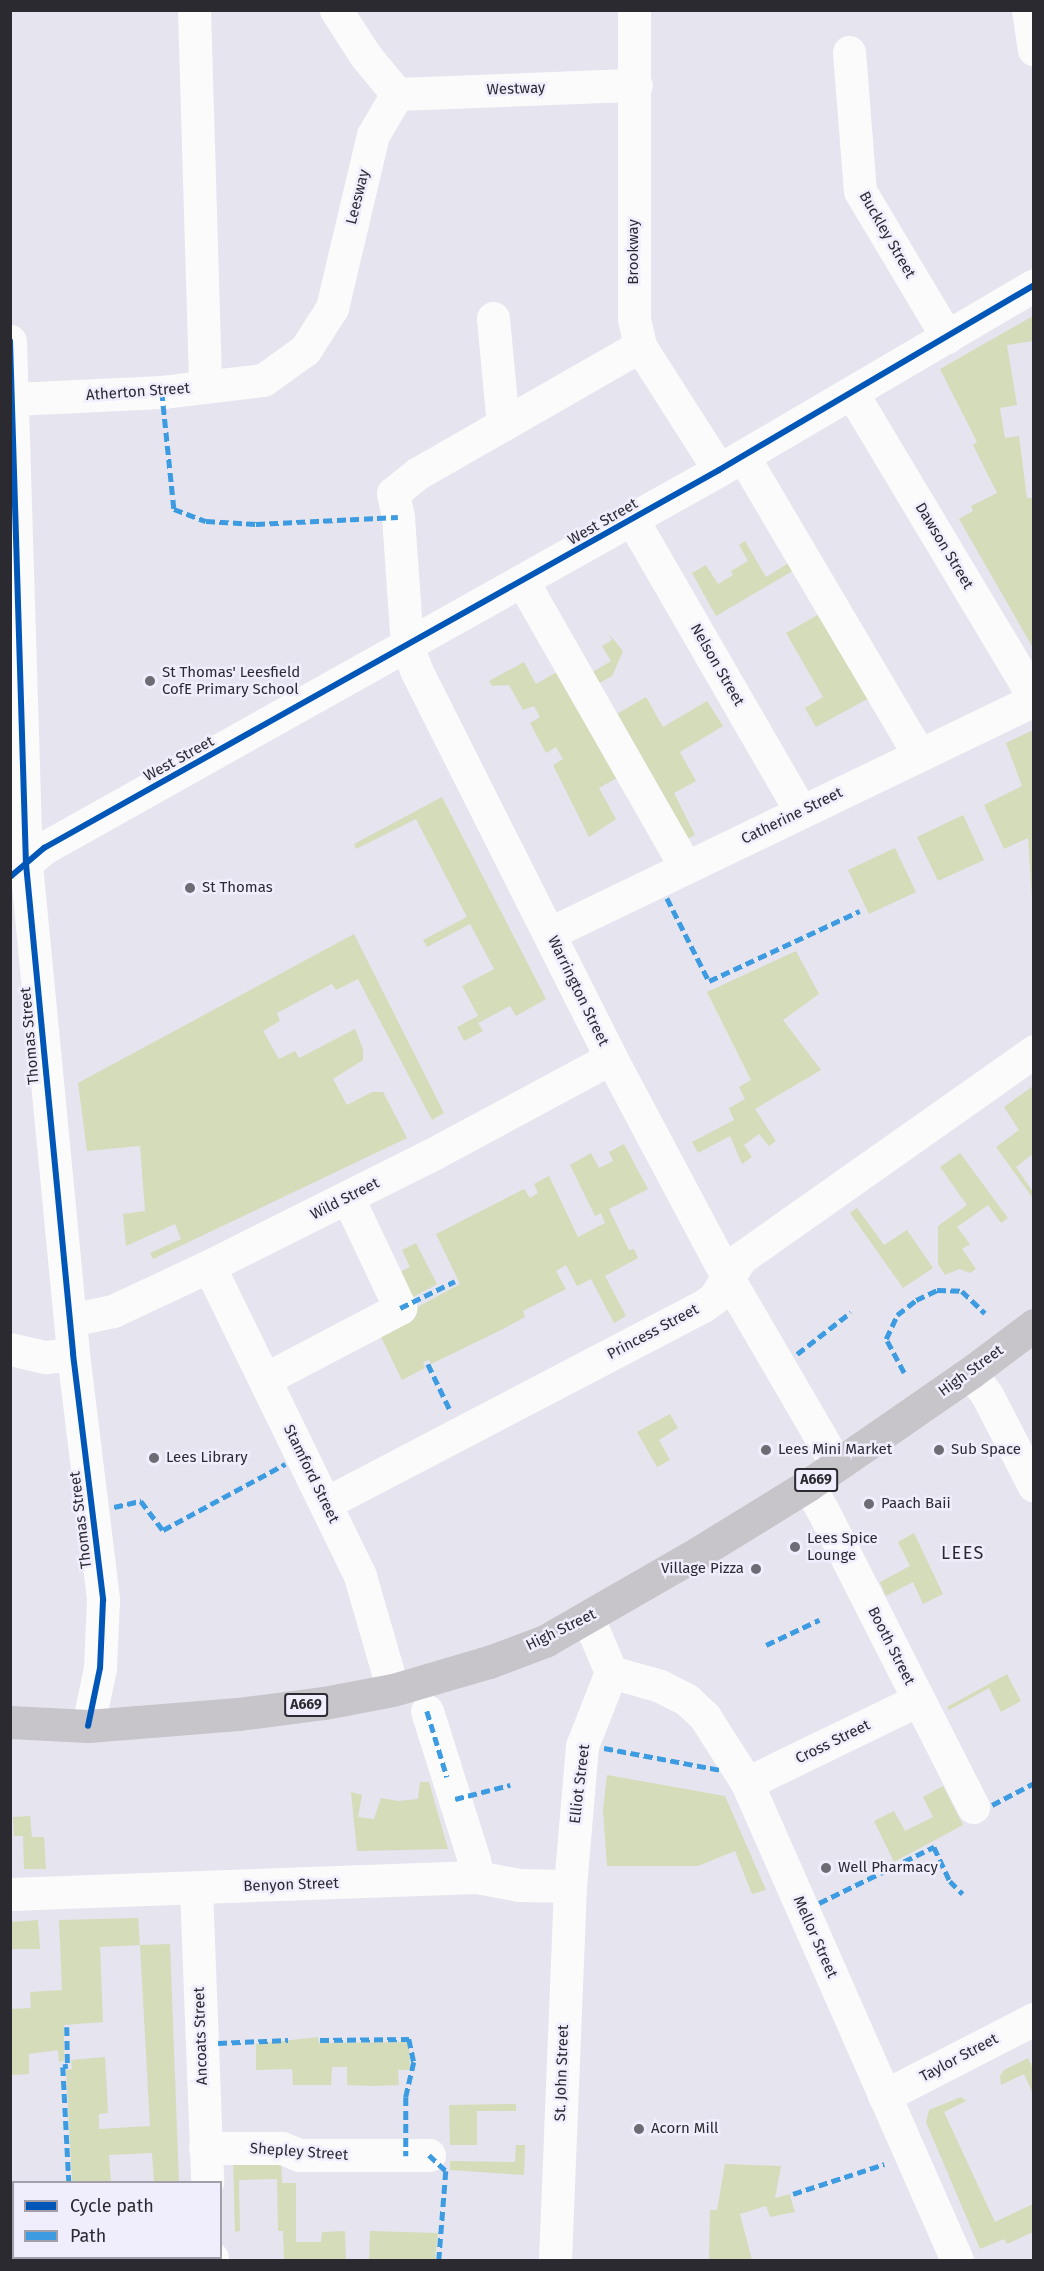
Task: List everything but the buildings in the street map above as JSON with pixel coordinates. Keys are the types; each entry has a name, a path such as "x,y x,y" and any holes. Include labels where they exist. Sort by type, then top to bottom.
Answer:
{"main road":[{"name":"High Street","path":"10,1722 88,1726 238,1714 393,1690 489,1662 545,1641 588,1618 808,1485 970,1373 1034,1325"}],"street":[{"path":"194,10 205,387"},
{"path":"336,10 365,55 397,94"},
{"name":"Brookway","path":"634,10 636,85 634,320 640,346 731,463 910,738 917,755"},
{"path":"1028,10 1034,51"},
{"name":"Buckley Street","path":"849,52 860,191 947,337"},
{"name":"Westway","path":"397,94 636,85"},
{"name":"Leesway","path":"263,380 305,350 332,308 373,135 397,94"},
{"name":"West Street","path":"18,871 44,848 523,582 852,393 1034,285"},
{"path":"493,318 502,425 640,346"},
{"name":"Thomas Street","path":"10,341 18,871 103,1600 100,1668 88,1726"},
{"name":"Atherton Street","path":"12,388 162,392 263,380"},
{"name":"Dawson Street","path":"852,393 1025,682 1033,700"},
{"name":"Warrington Street","path":"502,425 418,473 393,492 398,517 407,646 416,670 611,1058 728,1278 837,1465"},
{"name":"Nelson Street","path":"632,519 801,812"},
{"path":"523,582 686,868"},
{"name":"Catherine Street","path":"550,933 1033,700"},
{"name":"Princess Street","path":"326,1503 703,1306 714,1298 741,1258 1034,1051"},
{"name":"Wild Street","path":"70,1320 113,1311 209,1266 348,1198 611,1058"},
{"path":"265,1379 400,1308 348,1198"},
{"name":"Stamford Street","path":"209,1266 360,1576 393,1690"},
{"path":"10,1349 46,1357 73,1354"},
{"path":"970,1373 987,1395 1034,1486"},
{"name":"Booth Street","path":"808,1485 824,1511 973,1807"},
{"path":"588,1618 611,1672"},
{"name":"Mellor Street","path":"611,1672 660,1686 686,1699 705,1717 747,1783 957,2260"},
{"name":"Elliot Street","path":"570,1886 582,1746 611,1672"},
{"name":"Cross Street","path":"747,1783 918,1700"},
{"path":"427,1711 474,1860 477,1877"},
{"name":"Benyon Street","path":"10,1894 477,1877 519,1885 570,1886"},
{"name":"St. John Street","path":"555,2260 570,1886"},
{"name":"Ancoats Street","path":"196,1889 207,2181"},
{"name":"Taylor Street","path":"884,2096 1034,2019"},
{"name":"Shepley Street","path":"205,2148 282,2148 299,2155 429,2155"}],"green space":[{"path":"1033,316 1033,341 1007,345 1017,405 1000,408 1005,438 1019,436 1027,498 1033,498 1033,648 959,519 973,511 971,506 997,493 973,445 977,442 940,369"},
{"path":"745,541 766,577 792,561 796,569 716,616 692,573 706,565 718,584 733,575 731,571 748,561 739,545"},
{"path":"823,612 873,696 816,727 805,708 823,697 786,633"},
{"path":"608,633 623,651 612,676 592,687 586,676 611,661 602,646 612,640"},
{"path":"524,662 536,684 562,669 622,775 599,788 616,819 589,837 553,765 563,759 556,747 546,753 530,723 540,717 534,706 523,710 509,685 492,686 489,681"},
{"path":"646,697 663,727 707,701 723,726 680,752 696,781 674,793 695,835 683,841 610,718"},
{"path":"1033,730 1033,912 1028,838 1004,849 984,805 1022,786 1006,743"},
{"path":"442,797 546,999 516,1016 510,1006 478,1023 483,1031 464,1041 457,1027 478,1016 462,986 494,969 470,924 427,947 423,940 467,917 416,819 356,849 354,844"},
{"path":"963,815 984,860 938,881 917,837"},
{"path":"895,848 916,892 869,914 848,870"},
{"path":"354,934 444,1113 432,1120 358,979 336,990 332,984 277,1013 280,1021 263,1031 279,1059 295,1051 299,1058 355,1029 363,1049 363,1060 333,1079 347,1105 372,1092 383,1092 407,1138 153,1259 150,1253 181,1239 175,1224 126,1246 123,1214 145,1211 140,1146 87,1151 78,1083"},
{"path":"796,951 819,994 783,1020 821,1070 755,1109 776,1141 769,1146 759,1134 744,1145 752,1157 742,1164 730,1136 698,1153 692,1142 734,1120 729,1108 745,1099 739,1087 751,1080 707,992"},
{"path":"1033,1086 1033,1154 1016,1167 1033,1192 1032,1197 996,1147 1019,1130 1004,1107"},
{"path":"624,1144 648,1189 609,1209 629,1250 634,1249 638,1258 605,1276 626,1316 614,1323 591,1279 577,1286 566,1265 556,1271 566,1289 523,1311 525,1317 501,1330 431,1364 429,1360 423,1362 425,1368 402,1380 377,1329 460,1284 436,1234 524,1189 530,1198 538,1193 534,1184 549,1176 578,1237 605,1223 601,1213 595,1216 570,1165 591,1153 599,1168 613,1161 609,1152"},
{"path":"960,1153 1008,1218 1001,1223 988,1205 957,1227 970,1244 962,1249 976,1269 970,1273 959,1269 945,1275 938,1264 938,1226 967,1205 940,1167"},
{"path":"857,1208 884,1245 907,1230 933,1268 903,1288 850,1213"},
{"path":"416,1243 437,1284 404,1302 391,1276 410,1267 402,1250"},
{"path":"670,1414 678,1428 659,1440 670,1460 657,1467 637,1432"},
{"path":"914,1533 943,1594 923,1604 913,1582 886,1596 880,1582 910,1566 898,1542"},
{"path":"1007,1674 1021,1701 1001,1712 989,1688 949,1710 947,1707"},
{"path":"607,1775 725,1796 766,1890 752,1894 735,1851 698,1866 607,1866 603,1810"},
{"path":"420,1782 429,1782 448,1849 357,1851 351,1792 362,1795 358,1817 374,1819 381,1798 398,1801 418,1799"},
{"path":"943,1786 963,1825 894,1862 874,1821 894,1811 905,1831 933,1817 923,1797"},
{"path":"30,1816 32,1837 44,1837 46,1869 24,1869 23,1836 14,1836 13,1817"},
{"path":"138,1918 140,1945 100,1947 103,2022 64,2025 64,2061 59,2062 58,2050 29,2054 29,2074 11,2075 11,2009 31,2008 30,1992 62,1990 59,1920"},
{"path":"38,1920 40,1949 11,1949 11,1922"},
{"path":"170,1944 179,2181 154,2181 152,2153 109,2155 111,2181 72,2181 66,2070 72,2069 71,2060 105,2057 108,2113 99,2114 99,2129 150,2126 140,1945"},
{"path":"318,2037 319,2043 409,2042 410,2070 398,2070 399,2085 372,2086 347,2085 347,2067 332,2067 331,2085 293,2085 292,2069 256,2070 256,2044"},
{"path":"1028,2058 1033,2069 1033,2094 1024,2074 1001,2085 1000,2076 1004,2070"},
{"path":"961,2097 966,2101 944,2112 995,2222 1033,2204 1033,2232 1007,2244 1004,2239 980,2249 926,2122 929,2110"},
{"path":"516,2104 516,2111 477,2111 477,2145 450,2145 449,2105"},
{"path":"516,2145 525,2145 524,2175 450,2170 450,2161 515,2162"},
{"path":"281,2160 282,2183 296,2183 296,2242 321,2242 322,2232 345,2231 346,2260 284,2260 283,2231 278,2231 277,2179 239,2180 240,2231 235,2232 233,2161"},
{"path":"725,2164 781,2166 775,2198 790,2194 795,2212 770,2217 766,2206 740,2214 752,2260 709,2260 710,2210 717,2210"},
{"path":"370,2231 438,2233 435,2260 369,2260"}],"marked path":[{"path":"162,392 174,509 206,521 256,524 398,517"},
{"path":"667,898 709,981 860,911"},
{"path":"400,1308 455,1281"},
{"path":"904,1373 886,1339 897,1315 916,1300 937,1290 962,1291 985,1313"},
{"path":"797,1354 851,1312"},
{"path":"428,1364 451,1412"},
{"path":"114,1507 141,1501 163,1530 285,1464"},
{"path":"766,1645 819,1620"},
{"path":"427,1711 447,1777"},
{"path":"604,1748 720,1770"},
{"path":"992,1805 1034,1783"},
{"path":"455,1799 510,1785"},
{"path":"819,1903 934,1847 950,1881 963,1894"},
{"path":"67,2027 68,2066 63,2067 69,2181"},
{"path":"320,2040 409,2039 414,2062 406,2097 406,2156"},
{"path":"218,2043 288,2040"},
{"path":"429,2155 446,2171 439,2260"},
{"path":"793,2194 884,2164"}],"cycle path":[{"path":"10,877 44,848 719,470 1034,285"},
{"path":"10,341 26,864 73,1354 103,1600 100,1668 88,1726"}],"place":[{"name":"St Thomas' Leesfield CofE Primary School","path":"150,681"},
{"name":"St Thomas","path":"190,888"},
{"name":"Lees Mini Market","path":"766,1450"},
{"name":"Sub Space","path":"939,1450"},
{"name":"Lees Library","path":"154,1458"},
{"name":"Paach Baii","path":"869,1504"},
{"name":"Lees Spice Lounge","path":"795,1547"},
{"name":"Village Pizza","path":"756,1569"},
{"name":"Well Pharmacy","path":"826,1868"},
{"name":"Acorn Mill","path":"639,2129"}],"district":[{"name":"LEES","path":"963,1553"}]}
